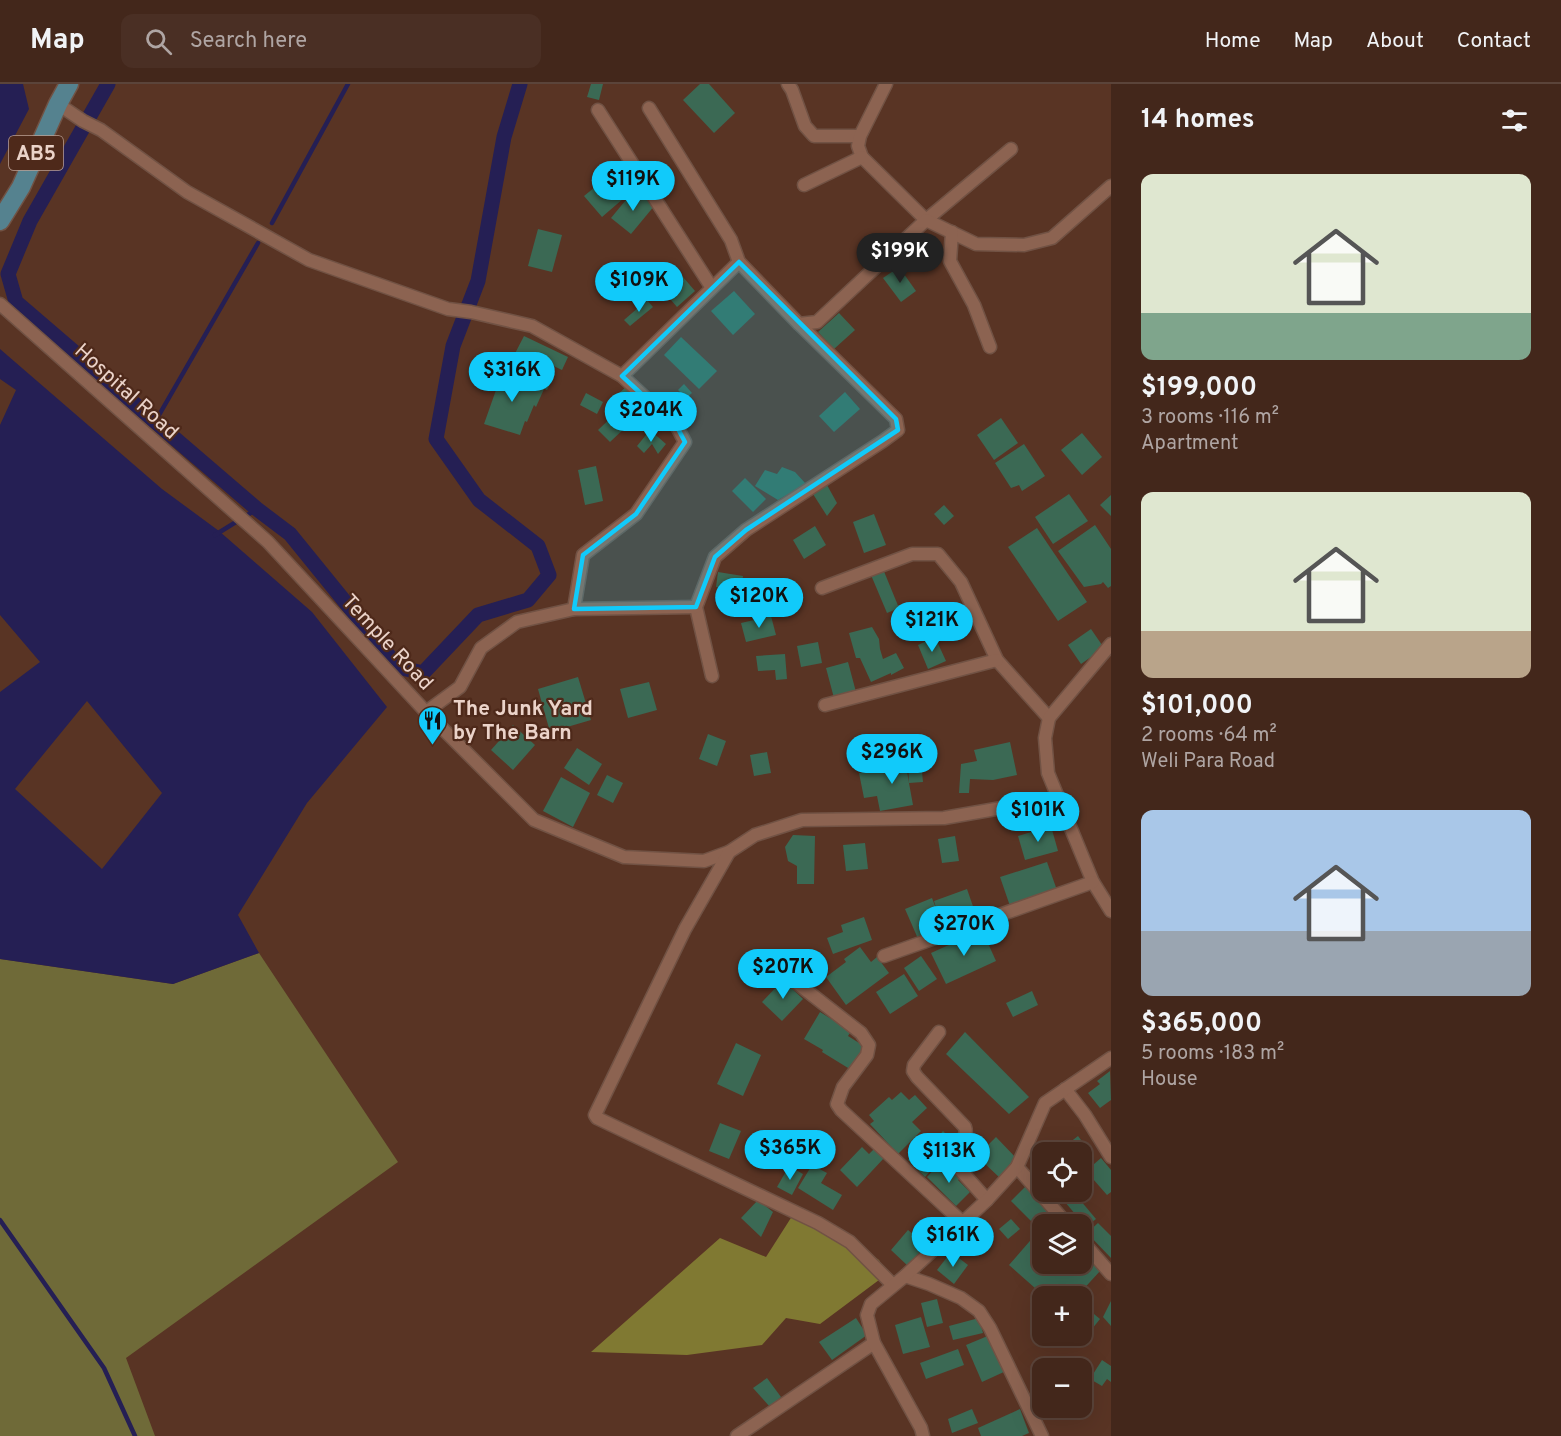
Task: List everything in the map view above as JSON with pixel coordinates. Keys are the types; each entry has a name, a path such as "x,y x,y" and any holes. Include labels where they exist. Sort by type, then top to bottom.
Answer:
{"main road":[{"name":"AB5","path":"0,221 21,187 69,84"}],"street":[{"path":"788,84 805,126 814,136 860,136"},
{"path":"871,84 880,96"},
{"path":"886,84 860,136 858,146 862,157 926,220 976,244 1024,245 1052,238 1111,186"},
{"path":"58,104 101,130 187,192 309,260 448,309 532,326 622,375 677,427 685,442 636,514 583,555 574,609"},
{"path":"649,108 731,240 739,262 896,419 898,430 746,530 715,557 696,607 712,676"},
{"path":"598,110 712,288"},
{"path":"799,324 817,322 926,220 1011,149"},
{"path":"804,185 862,157"},
{"path":"952,232 950,261 974,305 990,347"},
{"path":"622,375 739,262"},
{"name":"Hospital Road","path":"0,304 268,542"},
{"name":"Temple Road","path":"268,542 426,712 534,820 624,857 704,861 729,852"},
{"path":"822,588 912,554 938,554 962,582 997,660 1049,718"},
{"path":"426,712 460,687 481,648 518,622 574,609 696,607"},
{"path":"1111,644 1049,718 1045,738 1048,773 1093,882 1111,911"},
{"path":"825,705 997,660"},
{"path":"893,1285 849,1242 818,1223 597,1119 595,1115 685,929 729,852 755,835 802,820 944,818 1059,798"},
{"path":"884,956 1093,882"},
{"path":"793,980 861,1033 869,1045 867,1055 843,1088 837,1104 841,1110 962,1222"},
{"path":"939,1032 914,1065 913,1071 967,1130 951,1154 952,1159 987,1200"},
{"path":"923,1436 921,1428 874,1343 867,1315 871,1304 987,1200 1017,1167 1045,1103 1111,1058"},
{"path":"1065,1089 1085,1115 1111,1157"},
{"path":"1017,1167 1058,1214"},
{"path":"1092,1252 1111,1274"},
{"path":"904,1276 930,1284 961,1298 979,1311 990,1328 1042,1436"},
{"path":"737,1436 874,1343"}],"highlighted area":[{"path":"739,262 896,419 898,430 746,530 715,557 696,607 574,609 583,555 636,514 685,442 677,427 622,376"}],"shaded area":[{"path":"0,84 23,84 29,109 0,164"},
{"path":"0,349 162,489 219,531 312,612 387,707 307,803 238,915 259,953 173,984 0,959 0,692 40,662 0,615 0,425 16,390 0,379","holes":["87,701 162,793 102,869 15,789"]},
{"path":"259,953 398,1162 126,1358 155,1436 0,1436 0,959 173,984"},
{"path":"796,1210 854,1242 879,1260 887,1274 820,1324 786,1318 762,1345 687,1355 591,1352 720,1238 766,1257"}],"building":[{"path":"591,84 603,84 599,100 587,97"},
{"path":"700,84 709,84 735,113 714,133 683,100"},
{"path":"611,174 620,185 623,182 631,192 602,217 584,196"},
{"path":"635,189 655,205 631,234 611,218"},
{"path":"538,229 562,235 552,272 528,266"},
{"path":"899,267 916,291 901,302 883,278"},
{"path":"677,270 695,291 677,307 659,286"},
{"path":"734,291 755,314 733,335 711,311"},
{"path":"647,300 653,307 630,326 624,320"},
{"path":"839,313 855,330 834,349 818,332"},
{"path":"524,336 568,357 562,370 541,360 538,365 555,374 547,390 507,369"},
{"path":"681,337 717,371 699,389 664,355"},
{"path":"499,370 544,389 536,407 534,405 527,422 525,421 520,435 484,424 496,390 492,388"},
{"path":"684,384 692,393 686,398 678,390"},
{"path":"628,385 652,409 638,423 629,413 624,418 618,412 622,408 613,399"},
{"path":"845,392 860,409 834,432 819,416"},
{"path":"586,393 603,402 597,414 580,405"},
{"path":"615,414 627,426 610,442 598,430"},
{"path":"1001,418 1018,443 994,460 977,435"},
{"path":"650,430 666,444 658,454 652,444 644,453 637,446"},
{"path":"1082,433 1102,457 1082,475 1061,450"},
{"path":"1024,444 1045,476 1022,491 1019,485 1011,488 995,463"},
{"path":"596,466 603,501 585,505 578,470"},
{"path":"782,467 795,472 806,484 778,500 755,486 765,470 777,474"},
{"path":"745,478 766,499 753,512 732,491"},
{"path":"827,485 837,503 827,516 813,494"},
{"path":"1069,494 1088,521 1053,544 1035,517"},
{"path":"1111,495 1111,516 1100,505"},
{"path":"944,505 954,516 944,525 934,514"},
{"path":"874,514 886,545 864,553 853,522"},
{"path":"1095,525 1111,549 1111,586 1108,588 1103,582 1084,587 1058,551"},
{"path":"815,526 826,545 804,559 793,540"},
{"path":"1037,528 1087,602 1058,621 1008,547"},
{"path":"883,569 899,608 887,613 871,575"},
{"path":"718,572 743,576 741,591 716,587"},
{"path":"771,616 776,635 746,642 741,623"},
{"path":"872,627 879,639 883,659 896,653 904,668 871,682 860,658 856,658 849,633"},
{"path":"1091,629 1102,645 1081,664 1068,645"},
{"path":"935,637 946,661 928,669 918,645"},
{"path":"818,642 822,663 801,667 797,646"},
{"path":"785,654 787,679 776,680 775,670 758,671 756,656"},
{"path":"848,662 856,692 834,698 826,668"},
{"path":"578,677 591,720 550,732 538,689"},
{"path":"649,682 657,710 628,718 620,689"},
{"path":"513,725 535,745 513,770 491,750"},
{"path":"708,734 726,741 717,766 699,759"},
{"path":"1010,742 1017,775 993,780 970,779 969,793 959,793 961,764 977,761 974,750"},
{"path":"577,748 602,764 589,785 564,768"},
{"path":"767,752 771,773 754,776 750,755"},
{"path":"921,762 923,782 909,783 908,763"},
{"path":"906,765 913,805 880,811 877,796 864,798 859,773"},
{"path":"607,775 623,783 613,803 597,795"},
{"path":"561,777 590,793 573,827 543,811"},
{"path":"1051,826 1058,851 1025,860 1018,836"},
{"path":"793,835 815,836 814,884 797,884 797,866 788,861 785,847"},
{"path":"955,836 959,861 942,863 938,839"},
{"path":"865,843 868,869 846,871 843,845"},
{"path":"1047,862 1058,893 1011,909 1000,877"},
{"path":"967,889 976,915 943,927 945,931 919,941 905,909 932,898 937,911 934,901"},
{"path":"864,917 872,940 833,954 827,938 843,932 841,925"},
{"path":"982,930 996,961 946,984 931,953"},
{"path":"860,947 871,962 877,957 889,973 846,1005 826,977 846,962 844,959"},
{"path":"921,956 937,979 919,991 904,968"},
{"path":"904,974 918,996 890,1014 876,992"},
{"path":"783,980 803,999 782,1021 762,1002"},
{"path":"1032,991 1038,1005 1013,1017 1006,1003"},
{"path":"820,1012 851,1031 848,1036 867,1048 853,1071 804,1039"},
{"path":"965,1032 1029,1097 1009,1114 946,1054"},
{"path":"736,1043 761,1055 743,1096 717,1084"},
{"path":"1110,1071 1111,1100 1100,1108 1088,1093 1100,1084 1097,1081"},
{"path":"901,1092 909,1100 915,1095 927,1108 912,1122 921,1131 898,1154 870,1124 874,1121 869,1115 889,1097 892,1100"},
{"path":"720,1123 741,1131 729,1159 709,1151"},
{"path":"943,1131 948,1136 934,1150 942,1158 925,1177 908,1160 932,1135 937,1138"},
{"path":"1078,1136 1082,1142 1070,1142"},
{"path":"996,1137 1018,1160 1000,1178 982,1161 989,1154 985,1148"},
{"path":"862,1147 869,1154 875,1148 885,1157 857,1187 840,1170"},
{"path":"1101,1158 1111,1170 1111,1192 1107,1195 1092,1178 1092,1166"},
{"path":"812,1165 827,1173 821,1183 842,1195 833,1210 798,1188"},
{"path":"789,1166 803,1174 792,1195 777,1187"},
{"path":"937,1166 942,1170 945,1167 949,1171 951,1169 961,1178 958,1180 970,1192 956,1206 927,1177"},
{"path":"1026,1186 1032,1192 1032,1202 1042,1202 1049,1209 1044,1214 1032,1214 1032,1222 1011,1201"},
{"path":"758,1200 773,1212 761,1237 741,1218"},
{"path":"1065,1202 1082,1202 1092,1214 1075,1214"},
{"path":"1011,1219 1020,1229 1008,1239 999,1229"},
{"path":"1098,1223 1111,1236 1111,1258 1092,1238 1092,1228"},
{"path":"908,1230 926,1245 908,1266 891,1250"},
{"path":"1032,1239 1032,1274 1092,1274 1093,1262 1101,1270 1086,1286 1033,1286 1009,1265"},
{"path":"951,1252 968,1265 954,1284 937,1270"},
{"path":"937,1299 943,1323 927,1327 921,1303"},
{"path":"1111,1301 1111,1326 1103,1317"},
{"path":"1092,1312 1100,1319 1092,1329"},
{"path":"921,1317 930,1347 903,1354 895,1325"},
{"path":"856,1318 867,1335 832,1360 819,1342"},
{"path":"979,1318 983,1333 953,1340 949,1326"},
{"path":"990,1335 1006,1371 982,1382 966,1345"},
{"path":"958,1349 964,1365 926,1379 920,1363"},
{"path":"1102,1360 1111,1366 1111,1382 1107,1379 1102,1386 1092,1380 1092,1376"},
{"path":"767,1378 781,1397 770,1407 753,1388"},
{"path":"972,1409 978,1423 952,1433 948,1419"},
{"path":"1020,1409 1029,1433 1022,1436 981,1436 978,1428"}],"waterway":[{"path":"108,84 30,221 8,274 16,302 257,509 290,534 398,667 423,673 478,615 528,600 549,575 538,546 479,500 436,439 453,346 478,281 504,137 520,84"},
{"path":"272,223 348,84"},
{"path":"155,422 258,243"},
{"path":"215,535 257,509"},
{"path":"0,1220 104,1368 135,1436"}],"place":[{"name":"The Junk Yard by The Barn","path":"432,746"}]}
